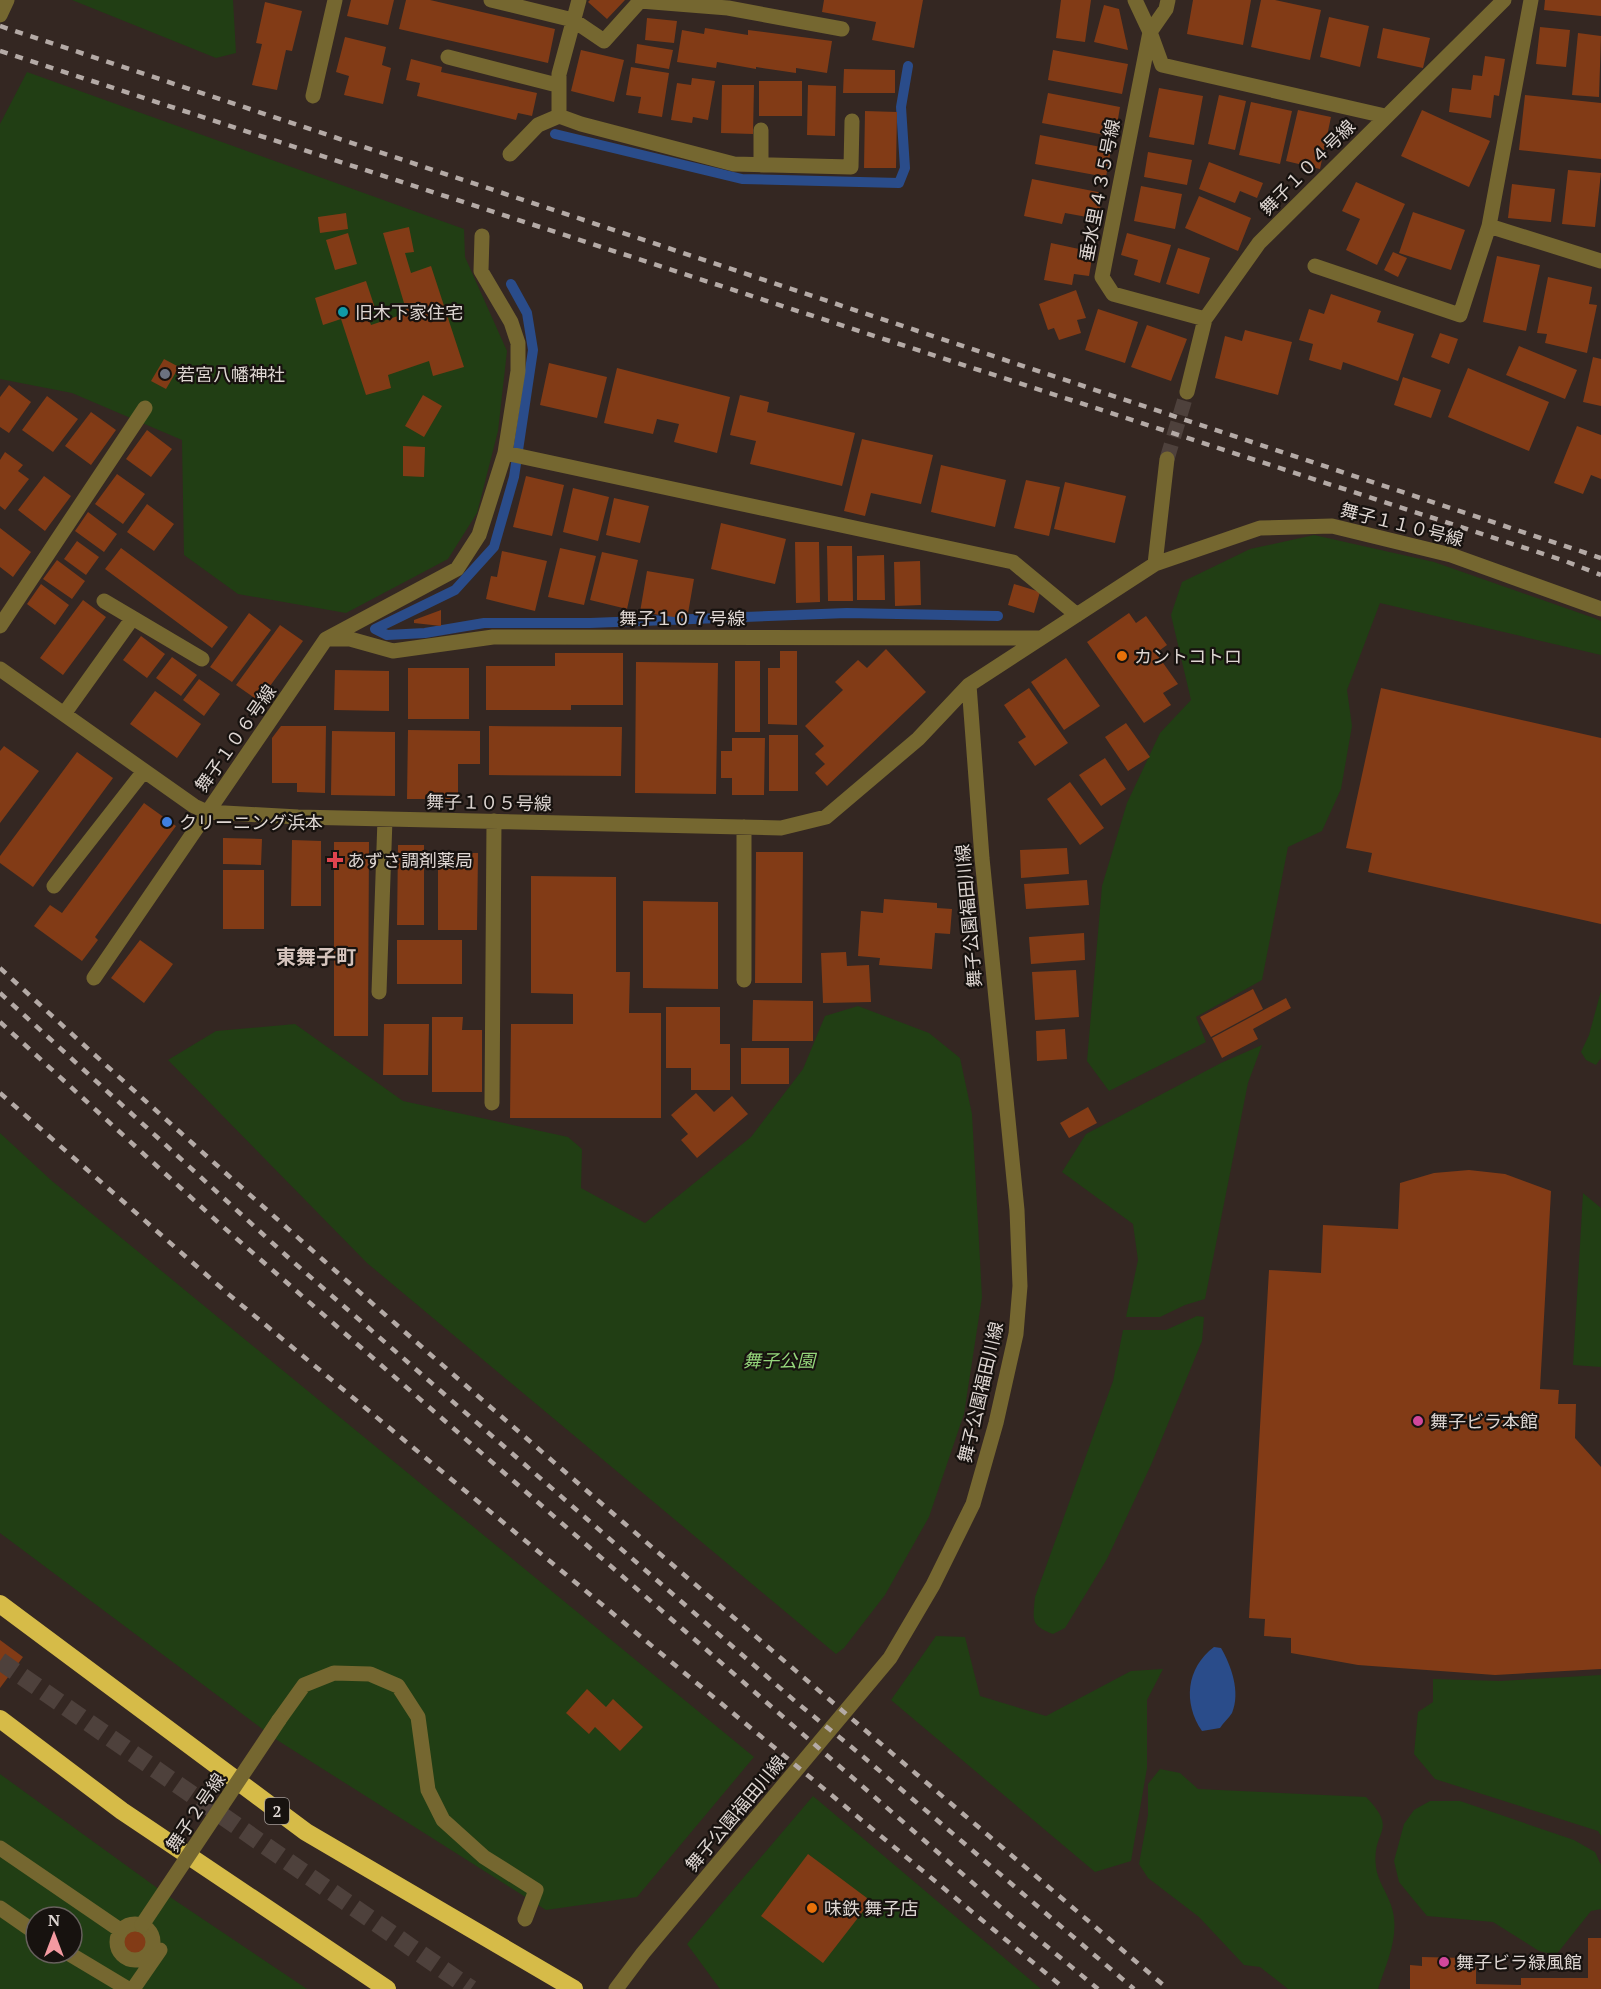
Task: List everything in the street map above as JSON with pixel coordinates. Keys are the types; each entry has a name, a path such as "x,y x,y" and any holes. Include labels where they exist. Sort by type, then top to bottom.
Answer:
{"highway":[{"name":"2","path":"0,1604 306,1832 574,1989"},
{"path":"0,1719 122,1811 387,1989"}],"street":[{"path":"0,15 7,0"},
{"path":"313,96 335,0"},
{"path":"491,0 573,20 604,41 640,1 728,8 842,29"},
{"path":"559,116 557,85 579,0"},
{"path":"1135,0 1162,65 1385,116"},
{"path":"1150,32 1166,9 1168,0"},
{"name":"舞子１０４号線","path":"1187,392 1205,319 1259,243 1504,0"},
{"path":"1315,266 1460,315 1489,226 1531,0"},
{"name":"垂水里４３５号線","path":"1150,32 1102,277 1113,294 1205,319"},
{"path":"448,57 557,85"},
{"path":"510,154 538,125 559,116 581,124 734,164 851,167 852,121"},
{"path":"760,130 761,165"},
{"path":"1489,226 1601,261"},
{"path":"326,639 457,568 479,535 509,454 518,371 518,343 511,322 481,271 482,236"},
{"path":"0,626 145,408"},
{"path":"509,454 1013,562 1077,615"},
{"path":"1155,564 1167,459"},
{"name":"舞子１１０号線","path":"1077,615 1155,564 1260,528 1332,526 1451,555 1601,609"},
{"path":"104,601 202,659"},
{"name":"舞子１０５号線","path":"0,669 194,806 207,812 385,819 781,828 826,817 918,739 969,685 1077,615"},
{"path":"64,714 132,619"},
{"name":"舞子１０７号線","path":"326,639 350,639 393,651 493,637 1041,638"},
{"name":"舞子１０６号線","path":"94,978 326,639"},
{"name":"舞子公園福田川線","path":"616,1989 643,1953 890,1658 933,1585 973,1504 996,1423 1016,1334 1020,1286 1017,1210 981,858 969,685"},
{"path":"54,886 144,771"},
{"path":"379,992 385,819"},
{"path":"492,1103 494,821"},
{"path":"744,826 744,980"},
{"name":"舞子２号線","path":"145,1921 304,1685 333,1673 370,1674 398,1686 418,1717 428,1790 443,1820 484,1857 536,1890 525,1919"},
{"path":"0,1848 120,1930"},
{"path":"0,1908 24,1925"},
{"path":"133,1989 161,1948 160,1934 156,1924 145,1921 134,1923 120,1930 116,1938 117,1947 122,1956 130,1960 140,1960 148,1956 154,1939 145,1921"},
{"path":"84,1963 128,1989"}],"green space":[{"path":"72,0 233,0 236,53 216,58"},
{"path":"27,72 464,229 465,257 507,351 498,431 477,513 448,559 346,613 238,594 184,555 182,440 72,393 0,379 0,124"},
{"path":"1314,535 1434,562 1594,618 1601,621 1601,655 1380,603 1347,690 1352,726 1341,789 1322,831 1288,847 1262,980 1196,1017 1206,1042 1109,1091 1087,1061 1102,886 1127,803 1160,733 1191,700 1171,615 1182,582 1250,549"},
{"path":"1601,991 1601,1058 1596,1065 1586,1060 1581,1052 1589,1035"},
{"name":"舞子公園","path":"858,1006 929,1033 960,1058 972,1114 982,1297 964,1414 929,1517 885,1595 844,1648 836,1654 367,1263 168,1060 216,1031 295,1024 403,1101 568,1137 582,1149 581,1188 645,1223 751,1137 803,1069 825,1016"},
{"path":"1262,1045 1248,1083 1205,1299 1185,1305 1160,1317 1126,1317 1138,1260 1133,1224 1062,1172 1086,1134 1221,1063"},
{"path":"0,1133 52,1181 754,1757 637,1897 546,1910 277,1740 0,1533"},
{"path":"1583,1193 1601,1208 1601,1367 1573,1365"},
{"path":"1197,1316 1204,1317 1202,1341 1151,1465 1107,1559 1065,1628 1053,1634 1046,1631 1040,1628 1035,1621 1035,1597 1113,1381 1123,1330 1166,1330"},
{"path":"936,1636 965,1637 980,1696 1046,1716 1131,1671 1163,1669 1147,1700 1147,1768 1131,1861 1095,1872 891,1700"},
{"path":"1601,1675 1601,1836 1598,1831 1435,1779 1414,1754 1418,1712 1433,1702 1433,1679 1500,1681"},
{"path":"1160,1769 1180,1773 1198,1789 1366,1797 1376,1808 1383,1825 1377,1845 1376,1867 1394,1916 1392,1947 1378,1989 1288,1989 1260,1967 1244,1965 1199,1917 1148,1878 1139,1864 1148,1815 1148,1784"},
{"path":"0,1774 167,1895 307,1989 0,1989"},
{"path":"813,1796 1041,1989 720,1989 687,1944"},
{"path":"1430,1801 1460,1801 1574,1840 1595,1852 1601,1865 1601,1909 1591,1911 1556,1955 1539,1951 1493,1922 1427,1916 1399,1882 1394,1861 1404,1824 1414,1810"}],"water":[{"path":"1214,1647 1221,1648 1231,1670 1234,1679 1235,1705 1232,1713 1220,1728 1202,1731 1192,1709 1190,1686 1198,1665"}],"building":[{"path":"351,0 394,0 388,25 347,16"},
{"path":"406,0 430,0 555,29 548,63 399,29"},
{"path":"590,0 625,0 607,19 588,2"},
{"path":"824,0 923,0 914,48 872,40 876,22 822,12"},
{"path":"1061,0 1091,0 1085,42 1056,38"},
{"path":"1193,0 1251,0 1243,45 1187,34"},
{"path":"1261,0 1275,0 1321,10 1310,60 1251,47"},
{"path":"1545,0 1601,0 1601,16 1544,10"},
{"path":"265,2 302,11 292,51 286,50 277,90 252,85 262,44 256,43"},
{"path":"1104,5 1119,9 1128,50 1094,42"},
{"path":"1329,17 1369,26 1360,67 1320,57"},
{"path":"647,18 677,21 674,43 645,40"},
{"path":"1540,27 1570,30 1566,67 1536,64"},
{"path":"705,28 748,35 748,30 832,41 827,73 796,68 796,73 756,67 756,69 717,62 716,68 677,62 682,30 704,34"},
{"path":"1383,28 1430,38 1423,68 1377,58"},
{"path":"1578,33 1601,36 1599,97 1572,95"},
{"path":"345,37 386,47 382,65 391,68 383,104 344,95 349,76 336,72"},
{"path":"637,44 673,50 669,69 635,63"},
{"path":"581,50 624,60 614,102 571,91"},
{"path":"1053,50 1128,64 1122,94 1048,80"},
{"path":"1485,56 1505,59 1499,96 1494,95 1491,118 1449,112 1452,88 1471,90 1473,75 1482,76"},
{"path":"411,59 442,67 441,72 537,93 532,116 518,113 516,120 417,96 420,83 406,80"},
{"path":"631,67 669,73 662,117 638,113 641,97 626,95"},
{"path":"844,69 895,70 895,93 843,93"},
{"path":"692,78 715,81 708,120 693,117 692,123 671,120 677,83 691,85"},
{"path":"759,81 802,81 802,116 759,116"},
{"path":"722,85 754,85 753,134 721,133"},
{"path":"808,85 836,86 835,136 807,135"},
{"path":"1159,88 1203,96 1194,145 1149,137"},
{"path":"1048,93 1120,107 1115,137 1042,123"},
{"path":"1219,95 1246,101 1235,150 1208,144"},
{"path":"1525,95 1601,103 1601,159 1519,150"},
{"path":"1251,102 1292,111 1280,164 1239,155"},
{"path":"1298,110 1331,117 1320,169 1286,161"},
{"path":"1422,110 1490,141 1469,187 1401,156"},
{"path":"865,111 897,112 896,168 864,168"},
{"path":"1040,135 1111,149 1106,177 1035,164"},
{"path":"1148,152 1192,160 1187,185 1144,177"},
{"path":"1209,162 1263,183 1257,198 1240,191 1235,203 1199,189"},
{"path":"1568,170 1601,173 1595,227 1562,224"},
{"path":"1032,179 1103,193 1098,219 1065,213 1062,224 1024,216"},
{"path":"1356,182 1405,204 1377,265 1346,250 1360,219 1342,211"},
{"path":"1512,184 1555,189 1551,222 1508,218"},
{"path":"1141,186 1182,194 1175,229 1134,221"},
{"path":"1199,196 1251,218 1238,251 1185,228"},
{"path":"1413,212 1465,230 1451,270 1399,253"},
{"path":"346,213 348,229 320,233 318,217"},
{"name":"旧木下家住宅","path":"409,227 414,252 405,253 411,273 431,266 464,367 433,376 429,361 388,375 391,388 366,395 341,319 323,325 315,298 366,281 375,308 366,311 371,325 407,313 383,233"},
{"path":"348,233 357,264 335,270 326,240"},
{"path":"1127,233 1171,245 1160,283 1134,275 1138,260 1121,255"},
{"path":"1051,243 1093,252 1089,276 1074,274 1072,285 1044,280"},
{"path":"1178,248 1210,258 1199,294 1166,284"},
{"path":"1393,252 1407,258 1398,277 1384,270"},
{"path":"1497,256 1540,265 1526,331 1483,322"},
{"path":"1548,277 1592,287 1589,304 1597,305 1587,353 1545,343 1547,334 1537,333"},
{"path":"1076,290 1086,318 1077,320 1081,333 1059,340 1054,328 1048,330 1039,304"},
{"path":"1331,294 1381,311 1377,322 1414,334 1398,381 1343,362 1341,370 1309,360 1313,344 1299,340 1309,309 1324,314"},
{"path":"1098,309 1138,322 1125,363 1085,350"},
{"path":"1147,325 1187,339 1171,381 1131,367"},
{"path":"1245,330 1292,342 1278,395 1215,378 1225,336 1242,341"},
{"path":"1440,333 1458,339 1449,364 1431,357"},
{"path":"1519,346 1577,370 1565,399 1506,375"},
{"path":"1593,357 1601,359 1601,406 1583,402"},
{"name":"若宮八幡神社","path":"164,359 179,367 166,389 151,381"},
{"path":"549,363 607,377 597,418 540,405"},
{"path":"617,368 730,397 717,453 674,442 679,424 657,419 653,434 604,423"},
{"path":"1468,368 1549,402 1529,451 1448,417"},
{"path":"1403,377 1441,390 1431,418 1394,405"},
{"path":"9,385 31,402 9,433 0,427 0,397"},
{"path":"423,395 442,406 424,437 405,426"},
{"path":"740,395 769,402 767,412 855,433 842,486 750,464 756,441 730,435"},
{"path":"47,396 78,419 53,452 22,430"},
{"path":"91,412 116,430 91,465 65,446"},
{"path":"1577,426 1601,435 1601,479 1591,475 1583,494 1554,483"},
{"path":"147,430 172,449 151,477 126,459"},
{"path":"862,439 933,455 921,504 871,493 865,516 844,511"},
{"path":"403,446 425,447 424,477 403,476"},
{"path":"5,452 23,465 18,471 29,479 5,510 0,506 0,460"},
{"path":"941,465 1006,480 995,527 931,512"},
{"path":"117,474 145,494 123,524 95,504"},
{"path":"44,476 71,496 45,531 18,510"},
{"path":"526,476 564,485 552,536 513,527"},
{"path":"1026,480 1060,487 1049,536 1014,528"},
{"path":"1065,482 1126,496 1115,543 1054,529"},
{"path":"573,488 609,497 598,541 563,532"},
{"path":"614,498 649,506 640,543 606,535"},
{"path":"147,504 174,524 154,551 127,532"},
{"path":"88,512 117,534 104,552 75,531"},
{"path":"721,523 786,539 775,584 711,569"},
{"path":"0,528 31,552 13,577 0,567"},
{"path":"77,541 99,557 86,575 64,559"},
{"path":"795,542 819,542 820,602 796,603"},
{"path":"827,546 852,546 853,601 828,601"},
{"path":"121,548 228,627 212,648 105,569"},
{"path":"560,548 596,556 584,605 548,597"},
{"path":"502,551 547,561 535,611 486,599 491,576 497,577"},
{"path":"602,552 638,560 627,609 590,600"},
{"path":"884,555 885,600 857,600 857,556"},
{"path":"57,560 85,581 72,599 43,579"},
{"path":"920,561 921,605 895,606 894,562"},
{"path":"647,571 694,579 687,619 640,612"},
{"path":"41,584 69,605 55,625 27,604"},
{"path":"1014,584 1040,592 1034,613 1008,605"},
{"path":"83,600 106,617 63,675 40,658"},
{"path":"441,610 441,626 414,623 414,620"},
{"path":"249,613 271,630 232,682 210,667"},
{"path":"1129,613 1136,623 1146,616 1167,645 1156,653 1178,684 1163,693 1171,705 1144,723 1087,642"},
{"path":"280,625 303,641 259,701 236,685"},
{"path":"141,636 165,654 147,678 123,660"},
{"path":"886,649 926,692 827,786 815,773 825,764 815,754 824,746 805,726 843,690 835,682 858,660 867,668"},
{"path":"780,651 797,651 797,725 768,724 768,668 780,668"},
{"path":"555,653 623,653 623,705 571,705 571,710 486,710 486,666 555,666"},
{"path":"172,657 197,675 181,696 156,678"},
{"path":"1066,658 1100,706 1064,730 1031,682"},
{"path":"735,661 760,661 760,732 735,732"},
{"path":"636,662 718,663 716,794 635,793"},
{"path":"408,668 469,668 469,719 408,719"},
{"path":"335,670 389,671 389,711 334,710"},
{"path":"199,679 220,694 204,716 183,700"},
{"path":"1029,688 1068,743 1035,766 1018,742 1026,737 1004,705"},
{"path":"1381,688 1601,738 1601,924 1368,872 1372,853 1346,848"},
{"path":"155,691 201,724 177,758 130,724"},
{"path":"1126,723 1150,757 1128,771 1105,737"},
{"path":"281,726 326,726 325,793 297,792 297,783 272,783 272,738"},
{"path":"489,726 622,727 621,776 489,775"},
{"path":"408,730 480,731 480,764 458,764 458,799 407,799"},
{"path":"332,731 395,732 395,796 331,795"},
{"path":"769,735 798,735 798,791 769,791"},
{"path":"732,738 765,738 764,795 732,795 732,778 721,778 721,751 732,751"},
{"path":"4,746 39,771 0,823 0,751"},
{"path":"77,752 113,778 33,887 0,863 0,856"},
{"path":"1105,758 1126,789 1101,806 1079,775"},
{"path":"1070,782 1104,828 1080,845 1047,799"},
{"path":"144,803 176,826 95,937 98,940 82,961 34,926 50,905 62,913"},
{"path":"223,838 262,839 261,865 223,864"},
{"path":"292,840 321,841 321,906 291,906"},
{"path":"334,842 369,842 368,1036 334,1036"},
{"path":"398,845 424,845 424,925 397,925"},
{"path":"1067,848 1069,874 1021,878 1020,850"},
{"path":"756,852 803,852 802,983 755,983"},
{"path":"438,853 478,853 477,930 438,930"},
{"path":"223,870 264,870 264,929 223,929"},
{"path":"531,876 616,877 616,972 630,972 629,1013 661,1013 661,1118 510,1118 511,1024 573,1024 573,994 531,993"},
{"path":"1087,880 1089,905 1026,909 1024,884"},
{"path":"884,899 937,903 937,908 952,909 950,934 935,933 932,969 879,965 880,958 858,956 861,911 883,913"},
{"path":"643,901 718,902 718,989 643,988"},
{"path":"1084,933 1085,960 1031,964 1029,937"},
{"path":"140,940 173,964 144,1003 111,978"},
{"path":"397,940 462,940 462,984 397,984"},
{"path":"846,952 847,966 869,965 871,1002 823,1003 821,953"},
{"path":"1076,970 1079,1017 1035,1020 1032,972"},
{"path":"1253,989 1263,1009 1211,1037 1200,1017"},
{"path":"1286,998 1291,1008 1253,1029 1258,1039 1222,1058 1212,1038"},
{"path":"753,1000 813,1001 813,1041 752,1041"},
{"path":"666,1007 720,1007 720,1044 730,1044 730,1090 691,1090 691,1068 666,1068"},
{"path":"432,1017 463,1017 462,1030 482,1030 482,1092 432,1092"},
{"path":"384,1024 429,1024 428,1075 383,1075"},
{"path":"1065,1029 1067,1059 1037,1061 1036,1031"},
{"path":"741,1048 789,1048 789,1084 741,1084"},
{"path":"696,1093 714,1112 732,1096 748,1114 697,1158 681,1140 688,1134 671,1115"},
{"path":"1088,1107 1097,1123 1069,1138 1060,1123"},
{"name":"舞子ビラ本館","path":"1469,1170 1505,1174 1551,1191 1540,1389 1559,1390 1558,1404 1576,1404 1575,1438 1601,1467 1601,1669 1495,1675 1358,1665 1291,1653 1291,1638 1264,1636 1265,1619 1249,1618 1269,1270 1321,1273 1323,1225 1398,1229 1400,1183 1434,1173"},
{"path":"0,1640 23,1657 0,1688"},
{"path":"587,1689 606,1707 613,1699 643,1727 620,1751 595,1727 589,1734 566,1713"},
{"path":"808,1854 871,1901 823,1963 761,1916"},
{"path":"135,1928 145,1932 149,1942 145,1952 135,1956 125,1952 121,1942 125,1932"},
{"name":"舞子ビラ緑風館","path":"1588,1938 1601,1938 1601,1989 1410,1989 1410,1965 1422,1966 1422,1957 1465,1958 1466,1967 1476,1967 1476,1984 1521,1985 1521,1978 1588,1978"}],"waterway":[{"path":"555,134 742,179 899,183 905,168 901,107 908,66"},
{"path":"375,629 455,590 494,547 514,477 533,350 527,313 511,284"},
{"path":"375,629 387,635 425,633 484,623 590,623 847,613 998,616"}],"tunnel":[{"path":"1167,459 1187,392"},
{"path":"0,1661 471,1989"}],"railway":[{"path":"0,26 1601,558"},
{"path":"0,51 1565,561 1601,575"},
{"path":"0,968 143,1099 433,1357 1168,1989"},
{"path":"0,993 291,1260 796,1702 1134,1989"},
{"path":"0,1022 221,1225 1014,1919 1098,1989"},
{"path":"0,1093 227,1293 1065,1989"}],"place":[{"name":"旧木下家住宅","path":"343,312"},
{"name":"若宮八幡神社","path":"165,374"},
{"name":"カントコトロ","path":"1122,656"},
{"name":"クリーニング浜本","path":"167,822"},
{"name":"あずさ調剤薬局","path":"335,860"},
{"name":"舞子ビラ本館","path":"1418,1421"},
{"name":"味鉄 舞子店","path":"812,1908"},
{"name":"舞子ビラ緑風館","path":"1444,1962"}],"district":[{"name":"東舞子町","path":"316,956"}]}
